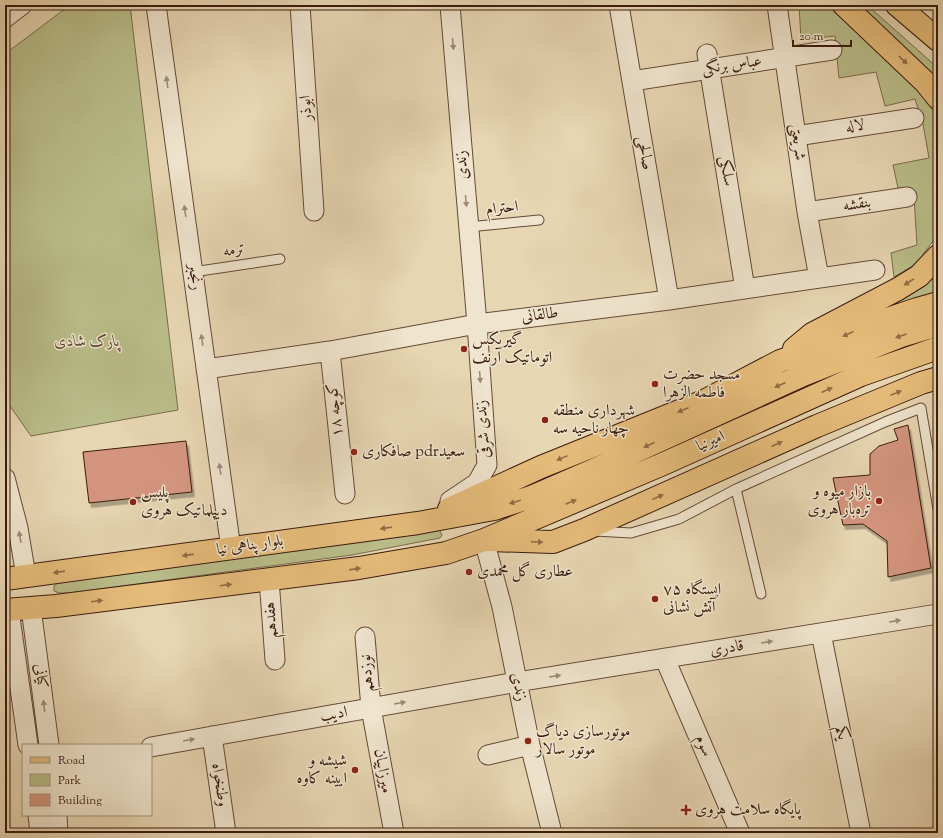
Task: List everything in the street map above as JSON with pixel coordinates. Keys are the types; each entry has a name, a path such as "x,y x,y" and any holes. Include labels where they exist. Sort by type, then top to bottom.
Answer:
{"main road":[{"path":"844,5 926,82 938,98"},
{"path":"897,5 938,40"},
{"path":"780,361 812,334 920,276 938,256"},
{"path":"418,523 541,467 702,402 780,361 822,346 867,326 938,303"},
{"name":"امیرنیا","path":"494,508 531,498 803,375 902,336 938,325"},
{"name":"امیرنیا","path":"484,540 638,474 861,375 938,348"},
{"path":"11,577 7,610 56,606 358,568 446,554 484,540 553,542 584,530 824,423 921,382 938,378"},
{"name":"بلوار پناهی نیا","path":"11,577 418,523 494,508"},
{"path":"11,577 31,608"}],"street":[{"path":"5,18 22,5"},
{"name":"رنجبر","path":"156,5 231,549"},
{"name":"ابوذر","path":"300,5 314,211"},
{"name":"زندی","path":"450,5 477,324"},
{"name":"صالحی","path":"619,5 669,300"},
{"name":"شریعتی","path":"777,5 807,212 819,278"},
{"name":"عباس برنگی","path":"632,81 708,61 784,58 832,50"},
{"name":"سلکی","path":"708,61 746,289"},
{"name":"لاله","path":"796,136 914,118"},
{"name":"بنقشه","path":"807,212 907,197"},
{"name":"طالقانی","path":"206,369 330,351 477,324 669,300 876,270"},
{"name":"زندی شرقی","path":"418,523 477,482 487,466 477,324"},
{"name":"کوچه ۱۸","path":"330,351 345,494"},
{"path":"5,478 18,528 11,577"},
{"name":"زندی","path":"484,540 502,607 530,745 552,833"},
{"name":"هفدهم","path":"269,579 275,660"},
{"name":"کیانی","path":"31,608 49,744"},
{"name":"کیانی","path":"7,610 28,744"},
{"name":"قادری","path":"517,682 938,614"},
{"name":"یکم","path":"821,633 861,833"},
{"name":"نوزدهم","path":"365,637 370,708"},
{"name":"سوم","path":"665,659 740,833"},
{"name":"ادیب","path":"152,747 517,682"},
{"name":"میرزاییان","path":"370,708 394,833"},
{"name":"وطنخواه","path":"212,736 226,833"},
{"path":"488,755 530,745"},
{"path":"38,816 40,833"},
{"path":"57,816 58,833"}],"lane":[{"name":"احترام","path":"468,227 539,220"},
{"name":"ترمه","path":"193,272 280,259"},
{"path":"584,530 631,532 679,519 736,489 885,422 921,408 938,509"},
{"path":"736,489 761,594"}],"green space":[{"name":"پارک شادی","path":"70,5 130,5 178,410 31,436 5,399 5,54"},
{"path":"799,5 827,5 920,91 938,118 938,234 916,264 894,277 891,253 917,245 914,197 904,189 898,188 893,165 929,158 923,124 915,99 885,106 876,72 839,78 835,36 801,40"},
{"path":"857,5 867,5 938,68 938,83"},
{"path":"938,270 938,297 843,324"},
{"path":"439,529 442,535 440,538 352,555 70,593 59,593 54,591 54,586 59,582 389,538"}],"building":[{"name":"بازار میوه و تره‌بار هروی","path":"908,425 931,568 888,577 887,541 863,524 843,525 833,478 870,475 870,454 879,446 898,440 894,429"},
{"path":"186,441 192,492 89,503 83,452"}],"place":[{"name":"گیربکس اتوماتیک آرنف","path":"464,349"},
{"name":"مسجد حضرت فاطمه الزهرا","path":"655,384"},
{"name":"شهرداری منطقه چهار ناحیه سه","path":"545,420"},
{"name":"صافکاری pdrسعید","path":"354,452"},
{"name":"بازار میوه و تره‌بار هروی","path":"879,501"},
{"name":"پلیس دیپلماتیک هروی","path":"133,502"},
{"name":"عطاری گل محمدی","path":"469,572"},
{"name":"ایستگاه ۷۵ آتش نشانی","path":"655,599"},
{"name":"موتورسازی دیاگ موتور سالار","path":"528,741"},
{"name":"شیشه و ایینه کاوه","path":"355,770"},
{"name":"پایگاه سلامت هروی","path":"686,810"}]}
